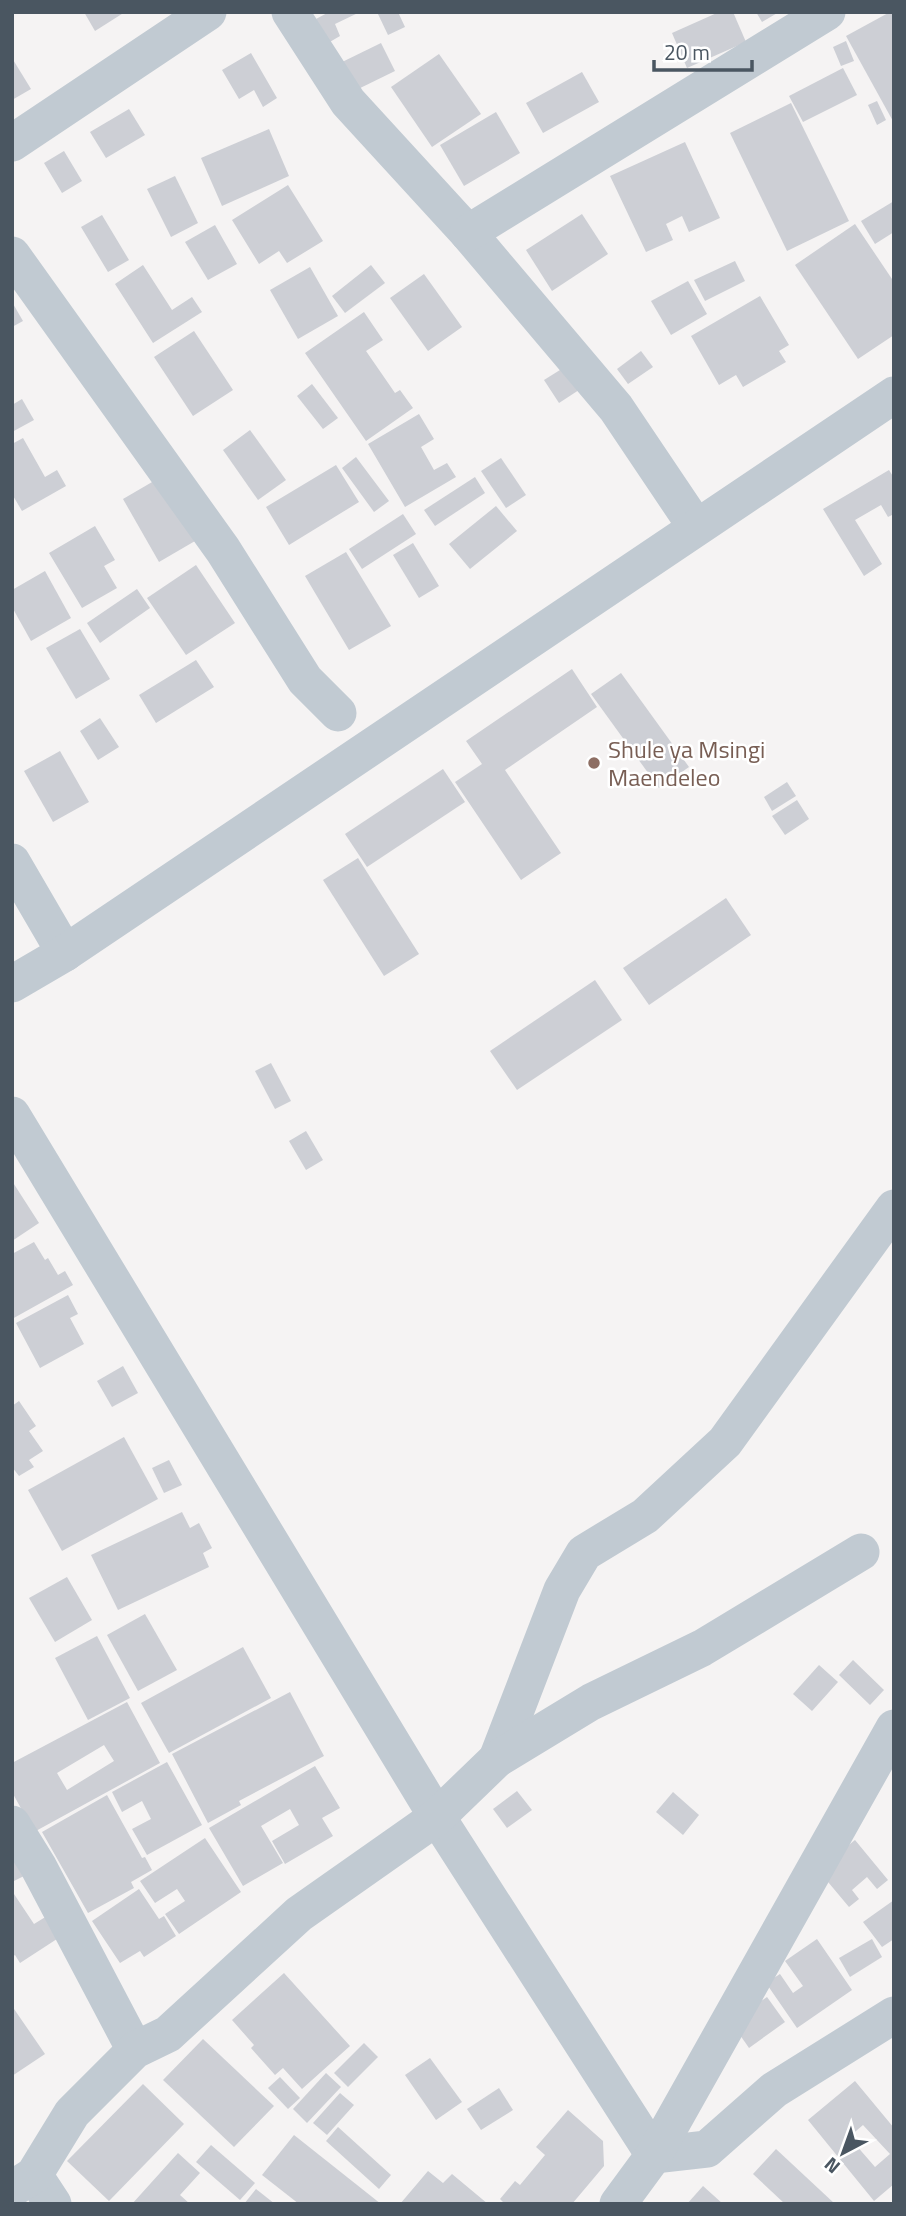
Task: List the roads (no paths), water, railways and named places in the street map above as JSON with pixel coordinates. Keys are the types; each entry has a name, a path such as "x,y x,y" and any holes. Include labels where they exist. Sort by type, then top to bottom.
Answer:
{"street":[{"path":"12,143 208,12"},
{"path":"290,12 348,102 467,233 616,408 696,527"},
{"path":"467,233 827,12"},
{"path":"12,256 223,550 305,680 338,713"},
{"path":"12,984 65,953 894,395"},
{"path":"12,862 65,953"},
{"path":"12,1115 437,1817 654,2155"},
{"path":"497,1759 562,1590 584,1553 645,1516 725,1442 894,1209"},
{"path":"33,2189 72,2113 135,2050 168,2034 299,1914 437,1817 497,1759 591,1702 702,1648 860,1552"},
{"path":"618,2204 654,2155 894,1728"},
{"path":"12,1824 38,1866 135,2050"},
{"path":"654,2155 707,2148 774,2090 894,2015"}],"place":[{"name":"Shule ya Msingi Maendeleo","path":"594,763"}]}
